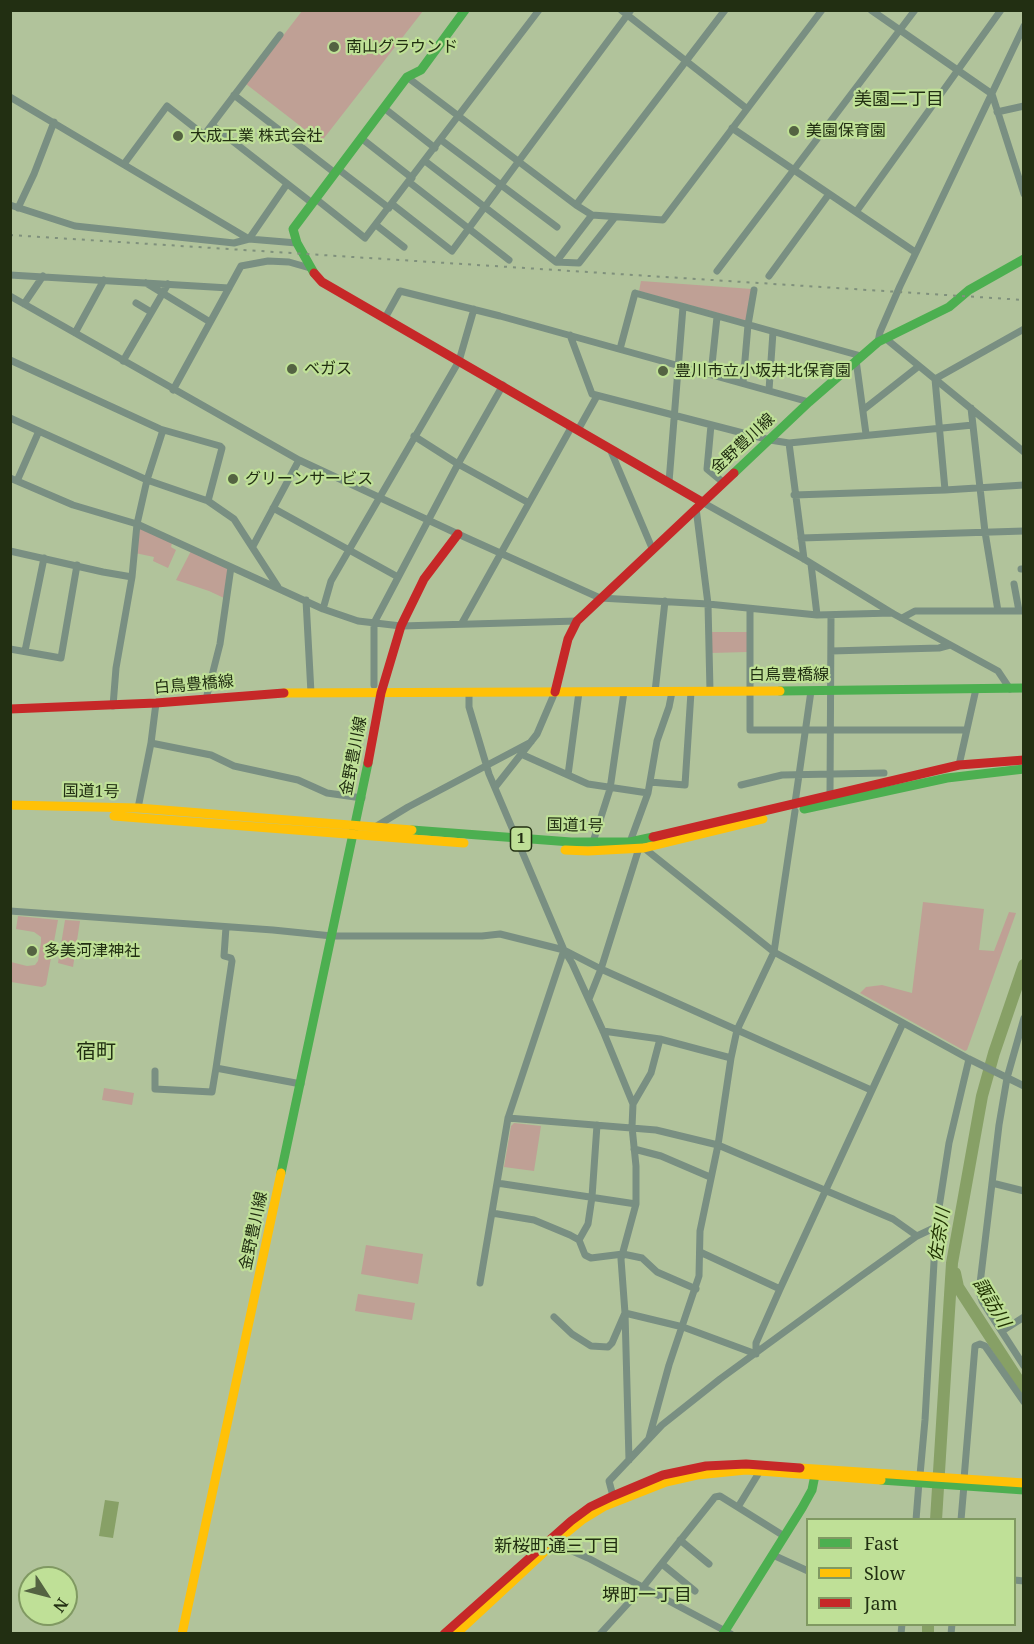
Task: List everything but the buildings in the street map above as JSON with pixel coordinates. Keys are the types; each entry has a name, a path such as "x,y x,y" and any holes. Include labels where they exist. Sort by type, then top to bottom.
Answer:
{"main road":[{"path":"461,12 421,70 407,77 293,229 297,243 310,268 322,282 669,482 699,505"},
{"name":"金野豊川線","path":"555,692 568,639 577,621 809,402 858,358 882,340 949,307 969,290 1023,259"},
{"name":"金野豊川線","path":"182,1634 362,798 381,693 401,626 424,579 458,534"},
{"name":"白鳥豊橋線","path":"555,692 1023,688"},
{"path":"381,693 555,692"},
{"name":"白鳥豊橋線","path":"10,709 113,706 275,693 381,693"},
{"name":"国道1号","path":"10,805 138,808 356,825 588,851 642,848 795,807 830,795 959,765 1023,760"},
{"name":"国道1号","path":"10,812 134,817 354,835 518,843 630,842 947,778 1023,769"},
{"path":"444,1634 557,1532 591,1507 663,1475 706,1466 746,1464 961,1482 1023,1490"},
{"path":"456,1634 554,1543 582,1520 605,1506 648,1488 697,1475 730,1470 816,1471"},
{"path":"726,1632 812,1490 816,1471"},
{"path":"961,1482 1023,1483"}],"street":[{"path":"212,125 287,184 365,238 539,10"},
{"path":"576,205 724,10"},
{"path":"407,77 592,215 663,220 822,10"},
{"path":"871,10 992,94 1023,194"},
{"path":"717,271 915,10"},
{"path":"856,212 1001,10"},
{"path":"234,95 337,171 452,251 627,12 746,108"},
{"path":"1023,26 1021,38 915,252 879,332 882,340 919,366 1023,452"},
{"path":"124,164 167,106 204,135 280,34"},
{"path":"11,98 249,239"},
{"path":"997,112 1023,106"},
{"path":"384,108 435,148"},
{"path":"54,123 34,174 14,206 75,226 234,243 249,239 297,243"},
{"path":"732,128 915,252"},
{"path":"362,138 509,260"},
{"path":"441,140 557,227"},
{"path":"425,160 556,262 579,263 615,217"},
{"path":"249,239 287,184"},
{"path":"769,276 829,194"},
{"path":"556,262 592,215"},
{"path":"376,225 404,247"},
{"path":"173,390 241,266 268,261 289,262 310,268"},
{"path":"10,275 229,288"},
{"path":"24,304 43,276"},
{"path":"75,333 104,280"},
{"path":"145,283 210,322"},
{"path":"123,360 168,284"},
{"path":"743,382 748,325 754,290"},
{"path":"385,318 400,291 570,335 809,402"},
{"path":"621,349 635,293 858,358 866,434"},
{"path":"10,296 299,460 600,598 665,600 831,616 892,613"},
{"path":"136,303 151,312"},
{"path":"669,482 683,307"},
{"path":"323,609 331,582 348,550 459,361 474,309"},
{"path":"711,374 717,317"},
{"path":"935,379 1023,329"},
{"path":"769,390 773,332"},
{"path":"570,335 592,394 770,440 789,443 973,424"},
{"path":"10,360 163,430 220,446 222,448 208,501"},
{"path":"862,410 919,366"},
{"path":"935,379 945,490"},
{"path":"374,685 374,623 458,464 503,386"},
{"path":"462,623 529,503 597,396"},
{"path":"971,408 998,611"},
{"path":"10,418 147,480 208,501 226,512 234,519 253,546 278,587"},
{"path":"711,425 707,469 724,483"},
{"path":"113,706 116,668 132,577 137,524 147,480 163,430"},
{"path":"39,431 14,479 73,505 137,524 352,620 401,626 577,621"},
{"path":"414,436 458,464 529,503"},
{"path":"789,443 804,559"},
{"path":"610,448 652,548"},
{"path":"253,546 299,460"},
{"path":"794,495 1023,485"},
{"path":"699,505 804,559 892,613 998,671 1010,689"},
{"path":"699,505 708,604 710,691"},
{"path":"273,508 398,577"},
{"path":"801,538 1023,531"},
{"path":"10,551 132,577"},
{"path":"25,651 44,558"},
{"path":"811,564 817,615"},
{"path":"10,649 61,658 77,565"},
{"path":"206,699 220,644 231,567"},
{"path":"902,618 915,611 1021,611 1014,584"},
{"path":"306,600 311,693"},
{"path":"655,692 665,600"},
{"path":"750,609 750,730 966,730"},
{"path":"830,795 831,616"},
{"path":"831,651 939,648 950,645"},
{"path":"959,765 976,689"},
{"path":"649,1438 669,1365 696,1290 699,1276 700,1232 737,1030 774,952 811,691"},
{"path":"495,786 542,725 555,692"},
{"path":"568,775 579,692"},
{"path":"593,842 610,789 624,692"},
{"path":"630,842 648,793 657,741 672,692"},
{"path":"650,782 685,785 690,692"},
{"path":"469,693 469,707 486,765 564,950 603,1030 633,1104 636,1204 621,1259 625,1313 629,1460"},
{"path":"138,808 151,743 156,703"},
{"path":"375,827 531,742"},
{"path":"151,743 211,755 234,766 298,780 327,793 362,798"},
{"path":"521,754 588,784 648,793"},
{"path":"741,785 782,775 884,773"},
{"path":"589,999 642,848 774,952 970,1060 1023,1086"},
{"path":"10,911 332,936 500,934 564,950 601,969 871,1090"},
{"path":"155,1071 155,1089 212,1092 232,961 231,958 224,956 226,927"},
{"path":"480,1283 508,1118 564,950"},
{"path":"1023,1018 1005,1077 979,1292 982,1301 1023,1366"},
{"path":"756,1354 756,1343 903,1023"},
{"path":"603,1030 660,1039 731,1058"},
{"path":"633,1104 651,1073 660,1039"},
{"path":"916,1518 922,1479 936,1227 951,1133 970,1060"},
{"path":"216,1068 301,1084"},
{"path":"508,1118 656,1130 717,1145 892,1219 917,1236"},
{"path":"579,1240 588,1224 597,1125"},
{"path":"634,1149 661,1156 710,1177"},
{"path":"497,1183 636,1204"},
{"path":"992,1183 1023,1191"},
{"path":"492,1213 534,1220 579,1240 585,1255 591,1258 623,1254 642,1258 657,1272 696,1290"},
{"path":"613,1496 609,1481 649,1438 694,1399 917,1236 936,1227"},
{"path":"700,1252 780,1289"},
{"path":"625,1313 683,1327 756,1354"},
{"path":"554,1317 572,1334 591,1346 608,1347 625,1313"},
{"path":"1002,1331 1023,1317"},
{"path":"961,1518 961,1482 975,1346 980,1344 985,1346 1023,1402"},
{"path":"738,1507 760,1471"},
{"path":"600,1634 643,1587 715,1497 720,1496 784,1536"},
{"path":"680,1540 709,1564"},
{"path":"554,1543 588,1558 726,1632"},
{"path":"773,1554 806,1570"},
{"path":"662,1564 695,1591"}],"shaded area":[{"name":"南山グラウンド","path":"302,11 423,11 321,142 246,84"},
{"path":"641,281 752,289 747,321 639,291"},
{"path":"141,528 172,543 171,547 176,550 168,568 153,561 154,557 135,553"},
{"path":"191,551 229,570 224,598 176,580"},
{"path":"710,632 747,632 747,652 711,653"},
{"path":"923,902 984,909 979,950 994,951 1009,912 1016,913 965,1051 860,993 866,987 882,985 912,993"},
{"path":"18,916 58,920 46,985 42,987 11,982 11,962 27,966 35,965 38,961 41,942 41,937 34,932 16,929"},
{"path":"65,920 80,921 73,967 58,963"},
{"path":"104,1088 134,1093 132,1105 102,1100"},
{"path":"514,1123 541,1126 534,1171 504,1167 511,1126"},
{"path":"366,1245 423,1254 418,1284 361,1274"},
{"path":"358,1294 415,1303 412,1320 355,1311"},
{"path":"105,1500 119,1502 113,1538 99,1536"}],"waterway":[{"name":"佐奈川","path":"936,1518 952,1263 982,1096 1024,965"},
{"name":"諏訪川","path":"955,1273 958,1287 1024,1389"},
{"name":"佐奈川","path":"928,1626 928,1634"}],"railway":[{"path":"10,235 1024,300"}],"traffic: fast":[{"path":"314,273 297,243 293,229 407,77 421,70 465,10"},
{"path":"734,473 809,402 878,342 949,307 969,290 1024,259"},
{"path":"780,691 1024,688"},
{"path":"281,1173 368,763"},
{"path":"804,809 947,778 1024,769"},
{"path":"412,830 571,842 630,842 653,837"},
{"path":"723,1634 802,1508 812,1490 816,1470"},
{"path":"881,1480 1024,1490"}],"traffic: slow":[{"path":"284,693 780,691"},
{"path":"10,805 138,808 412,830"},
{"path":"114,816 464,843"},
{"path":"565,850 644,848 763,819"},
{"path":"182,1634 281,1173"},
{"path":"800,1468 1024,1483"},
{"path":"456,1634 582,1520 605,1506 666,1482 697,1475 746,1470 881,1480"}],"traffic: jam":[{"path":"314,273 322,282 702,502"},
{"path":"555,692 568,639 577,621 734,473"},
{"path":"368,763 381,693 401,626 424,579 458,534"},
{"path":"10,709 156,703 284,693"},
{"path":"653,837 959,765 1024,760"},
{"path":"444,1634 571,1521 590,1507 613,1496 663,1475 706,1466 746,1464 800,1468"}],"place":[{"name":"南山グラウンド","path":"334,47"},
{"name":"美園保育園","path":"794,131"},
{"name":"大成工業 株式会社","path":"178,136"},
{"name":"ベガス","path":"292,369"},
{"name":"豊川市立小坂井北保育園","path":"663,371"},
{"name":"グリーンサービス","path":"233,479"},
{"name":"多美河津神社","path":"32,951"}],"district":[{"name":"美園二丁目","path":"899,100"},
{"name":"宿町","path":"96,1052"},
{"name":"新桜町通三丁目","path":"557,1547"},
{"name":"堺町一丁目","path":"647,1596"}]}
